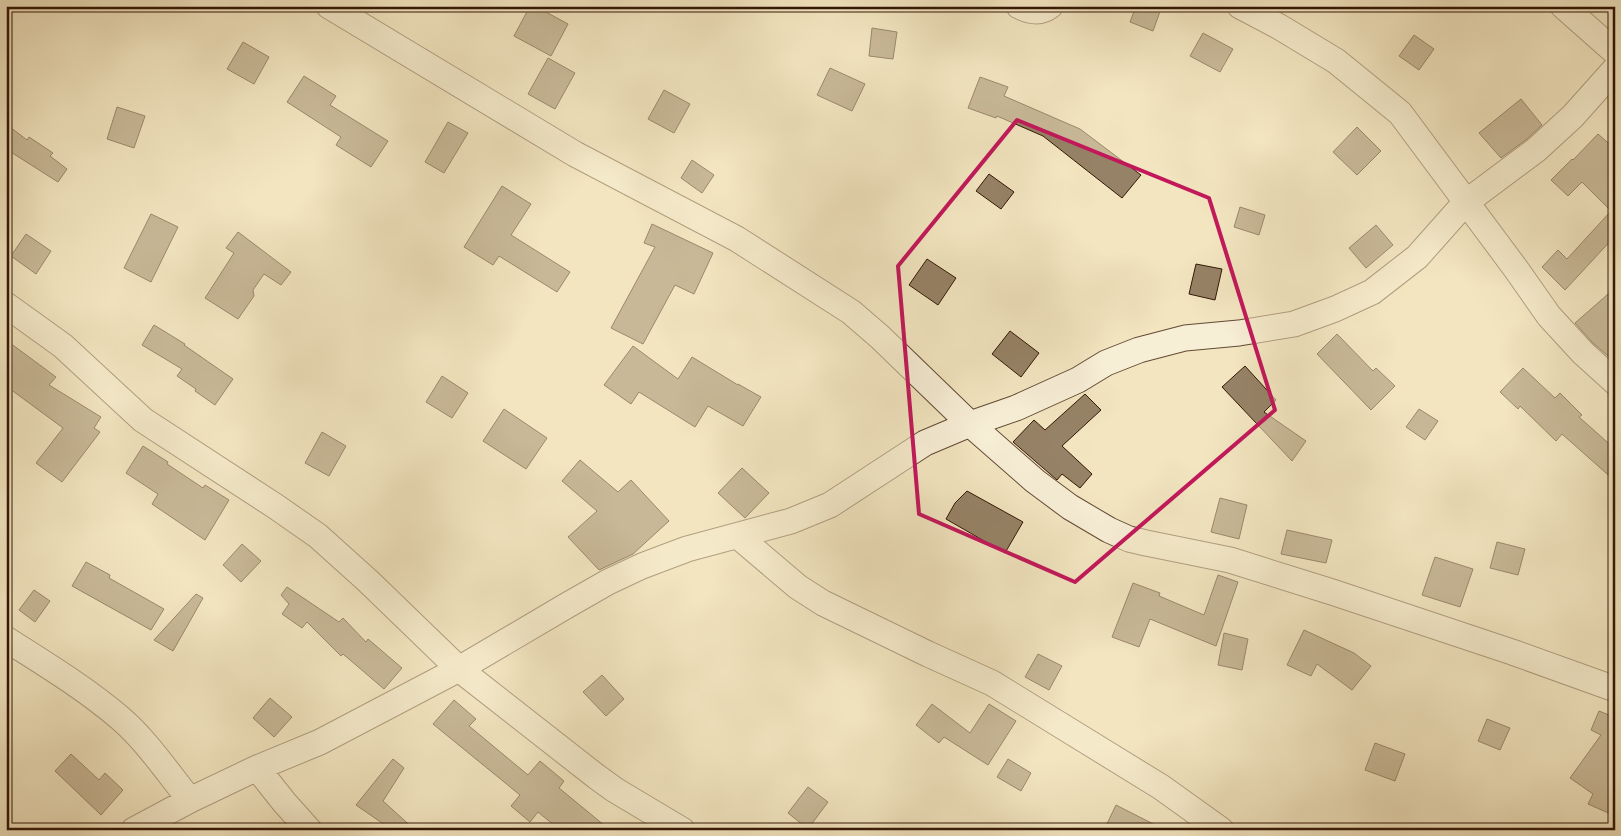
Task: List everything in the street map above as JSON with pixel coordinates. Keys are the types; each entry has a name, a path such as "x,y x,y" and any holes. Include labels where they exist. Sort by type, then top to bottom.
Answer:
{"street":[{"path":"328,6 575,154 737,239 851,312 880,337 970,424 1035,481 1070,507 1109,530 1129,539 1230,560 1332,592 1503,649 1615,689"},
{"path":"1019,6 1029,11 1044,11 1050,6"},
{"path":"1240,6 1278,26 1336,61 1400,113 1549,316 1583,353 1615,382"},
{"path":"1563,6 1615,52"},
{"path":"134,830 190,800 257,768 320,742 459,669 566,606 634,570 687,549 791,522 830,505 925,443 970,424 1016,408 1078,380 1106,363 1139,350 1185,338 1294,324 1335,309 1372,292 1417,257 1465,203 1536,150 1573,116 1615,70"},
{"path":"6,305 63,346 143,420 318,536 368,581 459,669 615,790 682,830"},
{"path":"739,537 798,587 823,603 992,683 1161,787 1221,830"},
{"path":"6,639 69,680 121,719 143,742 190,800"},
{"path":"257,768 309,830"}],"highlighted area":[{"path":"1017,120 1209,198 1275,410 1075,582 919,514 898,266"}],"building":[{"path":"530,6 535,6 568,24 551,56 514,36"},
{"path":"1136,6 1162,6 1153,31 1130,22"},
{"path":"872,28 897,32 893,59 869,56"},
{"path":"1203,33 1233,49 1220,72 1190,56"},
{"path":"1414,35 1434,49 1419,70 1399,56"},
{"path":"243,42 269,57 254,84 227,69"},
{"path":"548,58 575,73 555,109 528,94"},
{"path":"830,68 865,84 852,111 817,95"},
{"path":"304,76 336,96 330,105 388,141 371,167 336,145 341,137 287,102"},
{"path":"980,77 1008,87 1004,96 1080,129 1141,175 1122,198 1043,136 997,116 996,118 968,108"},
{"path":"664,90 690,104 674,133 648,119"},
{"path":"1521,99 1542,125 1527,139 1501,158 1479,133"},
{"path":"117,107 145,116 134,148 107,139"},
{"path":"448,122 468,133 444,173 425,162"},
{"path":"6,124 27,140 29,137 53,153 50,156 67,169 58,182 6,149"},
{"path":"1357,127 1381,151 1357,175 1333,152"},
{"path":"1598,134 1615,149 1615,236 1565,290 1542,267 1558,250 1567,259 1611,211 1582,182 1568,196 1551,180"},
{"path":"692,160 714,175 702,193 681,178"},
{"path":"989,174 1014,192 1001,209 976,191"},
{"path":"502,186 531,204 511,235 570,272 557,292 499,256 493,265 464,247"},
{"path":"1240,207 1265,215 1259,235 1234,227"},
{"path":"151,214 178,227 151,282 124,268"},
{"path":"652,224 713,253 694,294 675,285 643,344 611,328 655,247 644,243"},
{"path":"1376,225 1393,245 1366,268 1349,248"},
{"path":"238,232 291,272 281,285 264,274 253,290 254,296 238,319 205,298 234,253 226,248"},
{"path":"26,234 51,251 36,274 11,256"},
{"path":"927,259 956,278 938,305 909,285"},
{"path":"1196,264 1222,269 1215,300 1189,294"},
{"path":"1615,288 1615,362 1593,343 1575,323"},
{"path":"154,325 185,344 233,379 215,405 177,376 182,369 142,345"},
{"path":"1010,331 1039,353 1021,377 992,354"},
{"path":"1337,334 1373,371 1376,368 1395,386 1371,410 1317,354"},
{"path":"6,340 56,377 49,385 101,417 94,428 100,432 62,482 36,463 63,428 6,386"},
{"path":"633,346 678,379 692,357 761,397 743,426 708,406 695,427 639,392 631,404 604,385"},
{"path":"1245,366 1276,400 1264,412 1306,441 1292,461 1222,387"},
{"path":"1523,368 1555,398 1560,393 1582,415 1579,417 1615,449 1615,481 1562,434 1556,441 1520,406 1518,409 1500,392"},
{"path":"442,376 468,393 452,418 426,402"},
{"path":"1085,394 1101,410 1062,446 1092,474 1080,488 1062,474 1057,480 1013,442 1034,420 1045,430"},
{"path":"504,409 547,438 526,469 483,441"},
{"path":"1419,409 1438,421 1425,440 1406,427"},
{"path":"322,432 346,446 329,476 305,463"},
{"path":"143,446 203,488 205,485 229,500 205,540 152,504 158,494 126,473"},
{"path":"580,460 618,492 631,480 669,521 633,554 599,570 568,537 597,511 562,481"},
{"path":"742,468 769,493 745,518 718,493"},
{"path":"967,491 1023,522 1005,553 946,519 955,503"},
{"path":"1220,498 1247,505 1239,539 1211,532"},
{"path":"1287,530 1332,540 1326,563 1281,554"},
{"path":"1497,542 1525,549 1518,575 1490,568"},
{"path":"242,544 261,561 241,582 223,565"},
{"path":"1435,557 1473,569 1460,607 1422,595"},
{"path":"86,562 110,575 109,578 164,609 151,630 72,586"},
{"path":"1218,575 1238,582 1216,646 1150,619 1139,647 1112,637 1133,583 1160,593 1159,596 1204,615"},
{"path":"287,587 339,622 343,618 366,642 368,639 402,668 384,689 343,654 341,656 307,622 302,628 282,614 289,604 281,595"},
{"path":"34,590 50,601 35,622 19,610"},
{"path":"196,594 203,598 173,651 154,640"},
{"path":"1304,630 1354,653 1371,666 1352,690 1317,664 1311,676 1287,665"},
{"path":"1224,633 1248,639 1242,670 1218,665"},
{"path":"1038,654 1062,666 1049,690 1025,677"},
{"path":"602,675 624,699 606,716 583,692"},
{"path":"270,698 292,717 274,737 253,718"},
{"path":"454,700 476,719 469,726 528,775 540,761 564,781 559,788 610,830 560,830 538,812 530,822 511,806 520,795 433,724"},
{"path":"932,704 970,733 989,704 1016,721 988,765 944,737 939,743 916,725"},
{"path":"1599,711 1615,716 1615,816 1588,804 1593,794 1570,778 1601,735 1591,730"},
{"path":"1487,719 1510,728 1500,750 1478,741"},
{"path":"1375,743 1405,754 1395,781 1365,770"},
{"path":"71,754 99,780 105,773 123,790 101,815 55,771"},
{"path":"393,759 404,768 383,801 415,830 392,830 356,805"},
{"path":"1008,759 1031,773 1021,791 997,777"},
{"path":"808,787 828,802 808,829 788,813"},
{"path":"1116,805 1165,830 1104,830"}]}
